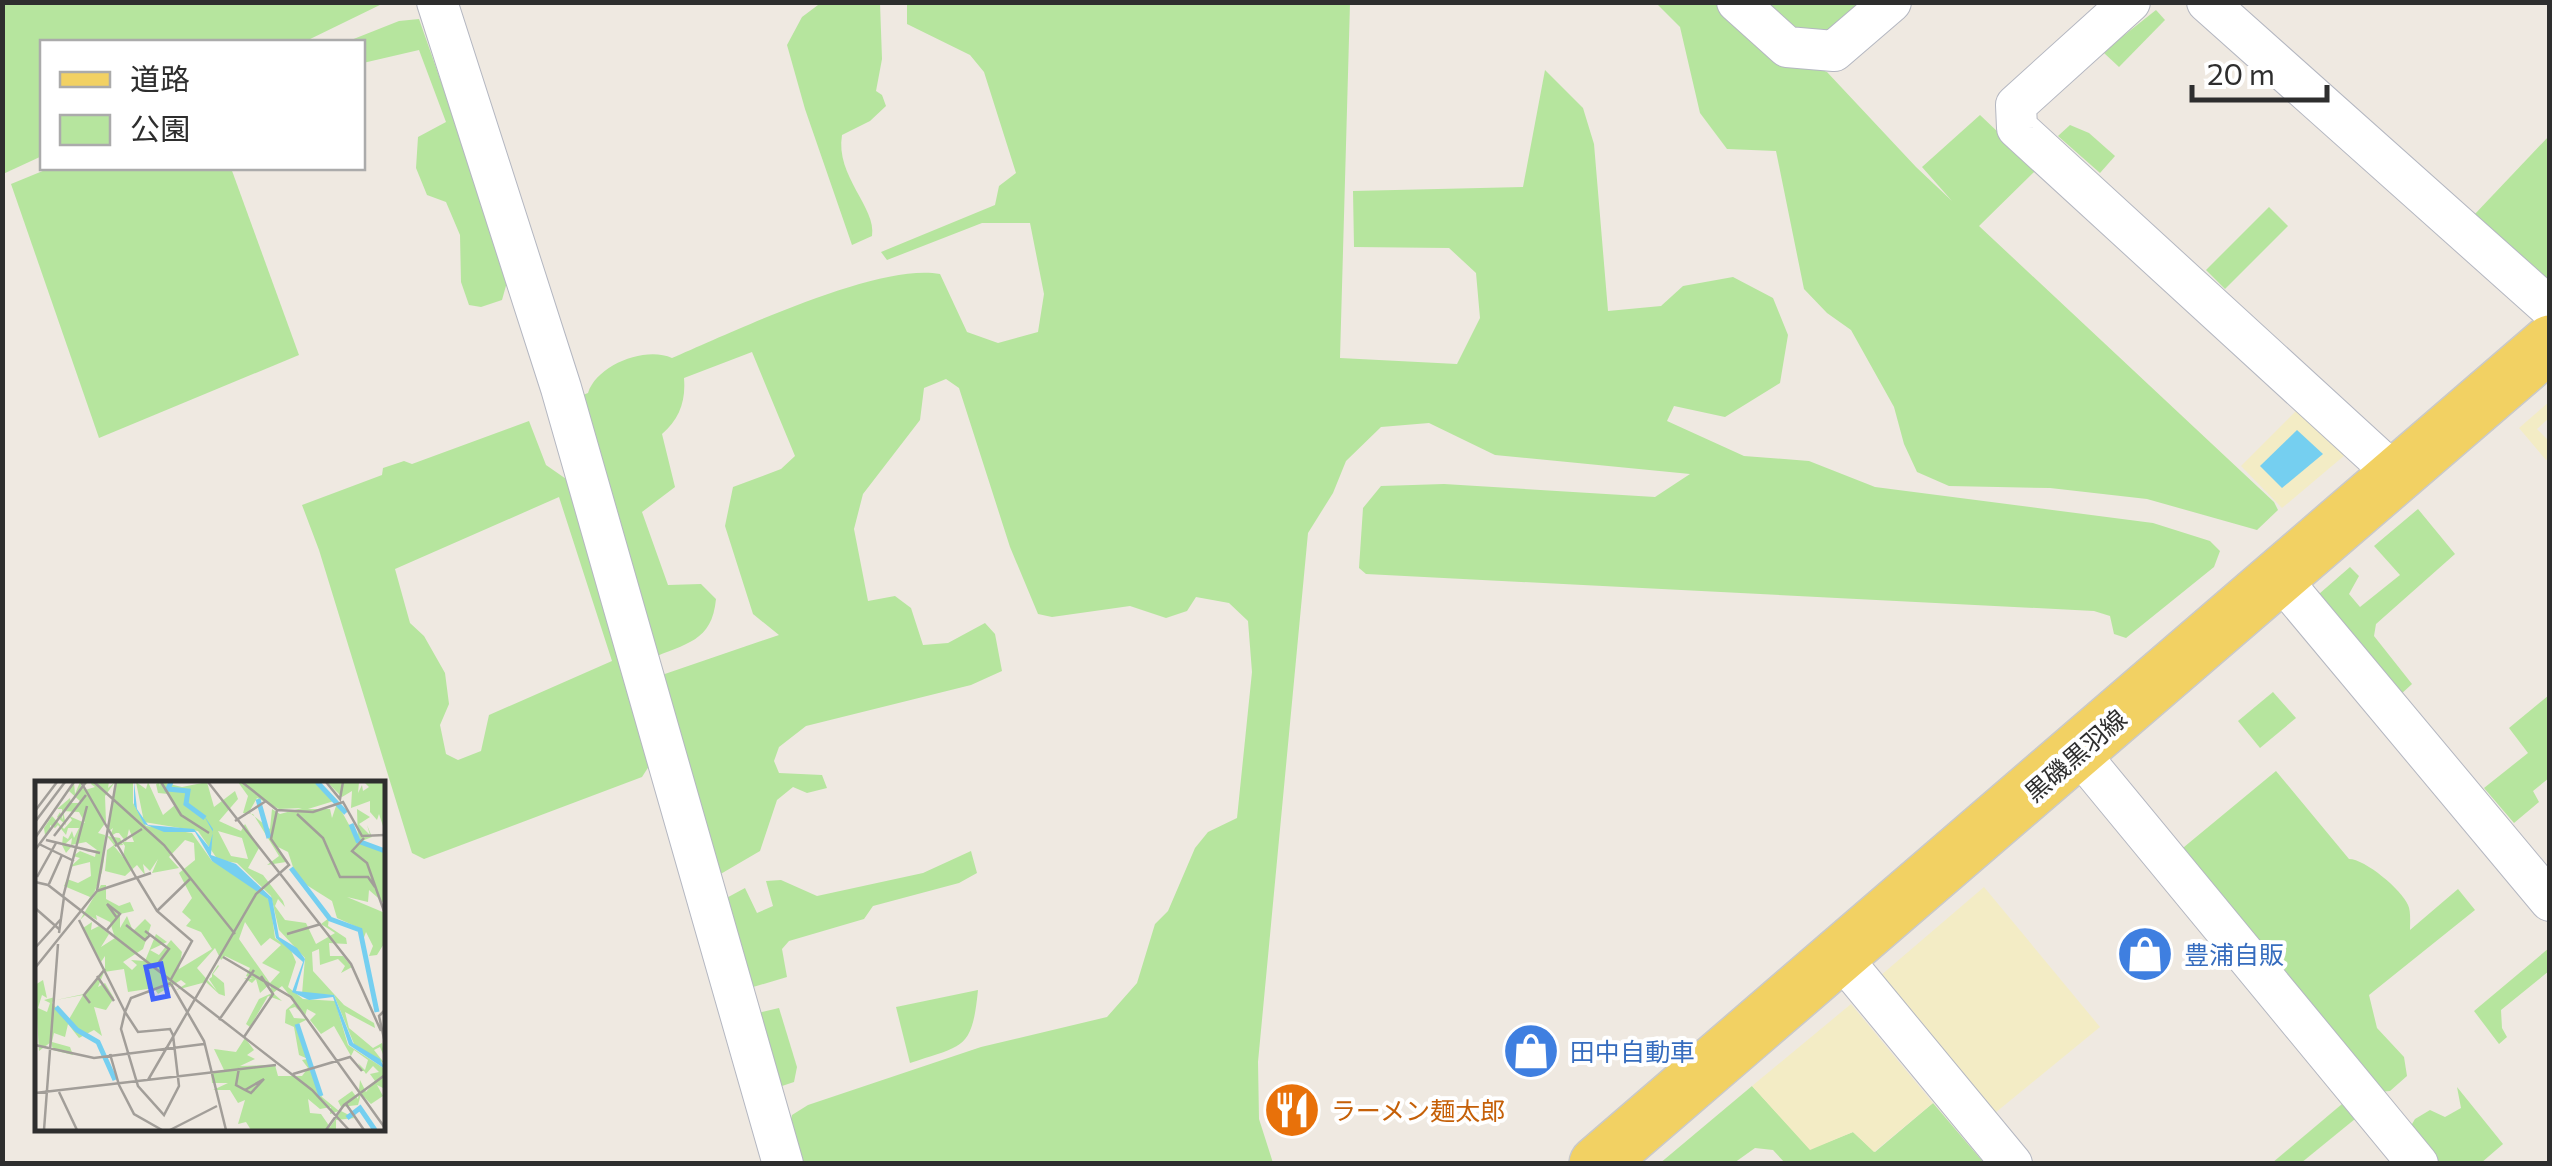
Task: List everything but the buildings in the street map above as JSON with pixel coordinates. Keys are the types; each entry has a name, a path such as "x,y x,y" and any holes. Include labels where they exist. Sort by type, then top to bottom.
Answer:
{"main road":[{"name":"黒磯黒羽線","path":"1597,1164 2550,343"}],"street":[{"path":"437,2 561,388 783,1164"},
{"path":"1738,2 1786,47 1834,52 1891,2"},
{"path":"2130,2 2016,104 2017,128 2398,476"},
{"path":"2206,2 2550,308"},
{"path":"2280,578 2550,901"},
{"path":"2078,752 2418,1164"},
{"path":"1840,956 2012,1164"}],"green space":[{"path":"3,2 384,2 308,40 40,40 40,157 3,174"},
{"path":"822,2 880,3 882,59 876,91 886,106 870,121 842,135 844,164 872,225 872,236 852,245 787,45 802,17"},
{"path":"907,3 1350,3 1340,358 1457,364 1480,318 1476,273 1449,248 1354,247 1353,191 1523,187 1545,70 1583,108 1594,144 1608,311 1661,306 1683,286 1733,277 1773,298 1788,335 1780,383 1725,417 1674,406 1667,421 1744,456 1809,461 1875,487 2153,523 2210,541 2220,551 2214,567 2126,638 2114,634 2110,616 2094,611 1366,574 1359,568 1363,508 1381,486 1444,484 1655,497 1690,474 1495,455 1429,423 1381,427 1346,461 1333,493 1308,533 1258,1062 1259,1119 1273,1163 793,1163 786,1140 792,1115 808,1105 981,1047 1107,1017 1137,983 1155,924 1168,911 1195,848 1208,832 1237,818 1252,672 1248,621 1229,603 1196,597 1187,611 1166,618 1130,606 1052,617 1038,614 1010,547 959,388 946,379 924,388 920,420 863,494 854,529 868,601 895,596 911,608 923,645 948,643 985,623 995,634 1002,671 971,685 806,726 779,747 774,761 779,773 822,775 827,788 807,793 793,787 777,800 760,851 712,879 656,677 779,635 753,614 725,526 733,487 781,469 795,456 752,352 684,378 680,409 662,434 675,487 642,512 668,585 701,584 716,599 703,633 650,659 575,398 588,393 611,366 636,356 672,358 844,288 913,273 940,274 967,332 998,343 1038,332 1044,294 1030,223 982,223 887,260 881,252 995,205 999,186 1016,173 984,72 970,55 907,24"},
{"path":"1656,3 1725,3 1781,53 1827,72 1952,201 1922,167 1980,115 2037,169 1979,226 2274,502 2278,510 2257,530 2147,499 2050,488 1949,486 1917,472 1894,407 1851,330 1804,289 1776,151 1727,149 1700,113 1680,27"},
{"path":"1768,3 1863,3 1830,32 1800,31"},
{"path":"2156,10 2165,20 2119,67 2103,52"},
{"path":"419,19 509,275 502,300 481,307 469,305 461,282 460,235 446,202 427,195 416,168 418,137 446,122 419,50 365,63 365,40 351,40 399,21"},
{"path":"2070,125 2089,133 2115,156 2100,173 2058,136"},
{"path":"2549,136 2549,277 2544,282 2474,215"},
{"path":"45,170 232,170 299,355 99,438 11,184"},
{"path":"2269,207 2288,226 2225,289 2206,270"},
{"path":"529,421 546,465 569,481 651,763 642,777 424,859 412,853 302,505 382,475 383,468 404,461 412,464","holes":["559,497 612,661 489,715 481,751 458,760 446,754 440,725 449,704 445,673 424,636 410,623 395,569"]},
{"path":"2418,509 2455,554 2376,624 2374,636 2412,684 2400,695 2319,594 2350,567 2359,576 2349,594 2360,607 2400,575 2374,546"},
{"path":"2273,692 2296,718 2260,748 2238,721"},
{"path":"2549,695 2549,778 2533,791 2539,802 2514,823 2484,788 2528,753 2509,728"},
{"path":"2276,771 2349,859 2373,870 2398,891 2409,908 2410,930 2458,889 2475,910 2369,995 2377,1028 2404,1057 2407,1076 2390,1091 2379,1092 2178,852"},
{"path":"971,851 977,873 959,883 873,906 864,919 789,941 782,949 787,977 743,990 719,902 745,888 757,913 773,906 766,881 781,880 817,896 923,873"},
{"path":"2549,948 2549,971 2501,1010 2507,1037 2499,1044 2474,1011"},
{"path":"978,990 972,1024 962,1042 910,1063 896,1007"},
{"path":"779,1008 797,1067 794,1082 770,1090 750,1015"},
{"path":"1752,1086 1810,1149 1853,1132 1875,1152 1933,1103 1984,1163 1785,1163 1773,1150 1755,1148 1734,1163 1659,1164"},
{"path":"2457,1087 2503,1144 2481,1163 2438,1163 2409,1129 2415,1119 2430,1110 2445,1117 2461,1108"},
{"path":"2342,1104 2355,1119 2301,1163 2272,1163"}],"sand":[{"path":"2549,402 2549,418 2537,429 2549,441 2546,460 2519,428"},
{"path":"2297,410 2345,455 2282,508 2241,466"},
{"path":"1984,887 2100,1027 1995,1113 1880,976"},
{"path":"1851,1004 1933,1103 1874,1152 1853,1132 1810,1150 1752,1086"}],"water":[{"path":"2297,430 2323,454 2282,488 2260,466"}],"place":[{"name":"豊浦自販","path":"2145,954"},
{"name":"田中自動車","path":"1531,1051"},
{"name":"ラーメン麺太郎","path":"1292,1110"}]}
